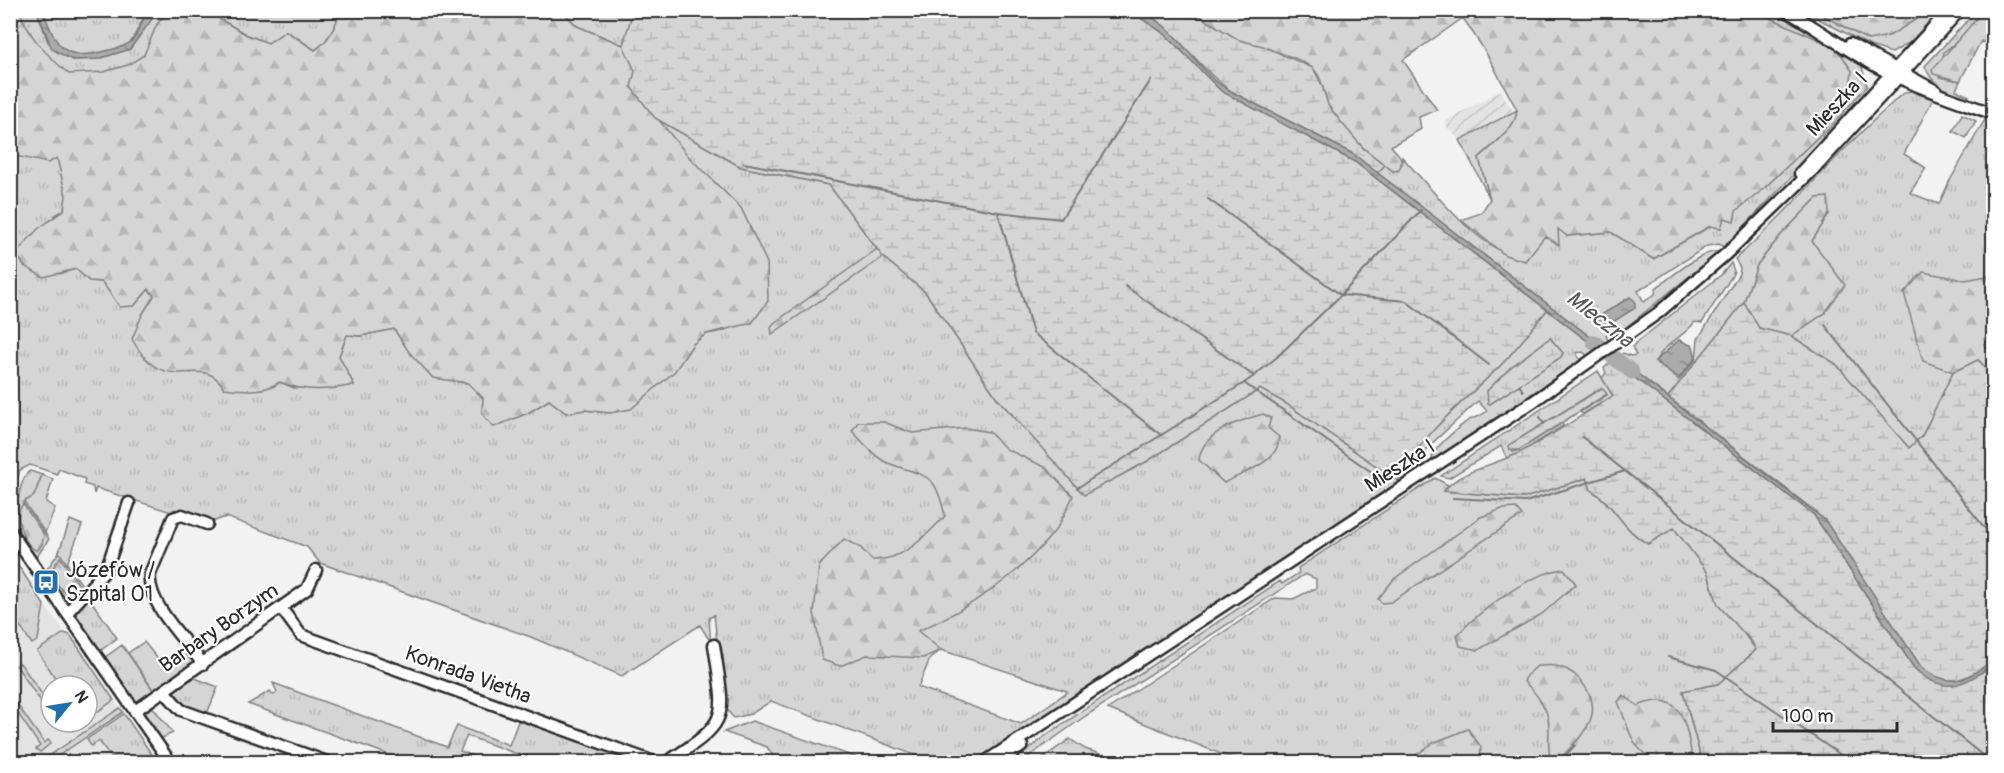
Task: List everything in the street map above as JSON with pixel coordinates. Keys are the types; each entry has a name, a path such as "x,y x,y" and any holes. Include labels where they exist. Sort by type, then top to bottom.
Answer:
{"street":[{"path":"1785,10 1897,73 1921,90 1994,114"},
{"name":"Mieszka I","path":"985,762 1052,720 1621,341 1694,283 1819,164 1949,10"},
{"path":"1897,73 1927,46 1960,10"},
{"path":"1830,36 1868,62 1897,73"},
{"path":"1868,62 1877,75 1874,93"},
{"name":"Mieszka I","path":"1755,226 1874,93 1897,73"},
{"path":"67,613 103,575 129,503"},
{"path":"203,663 154,598 149,583 150,574 173,518 182,515 207,524"},
{"path":"10,531 170,762"},
{"name":"Barbary Borzym","path":"135,711 307,590 316,570"},
{"name":"Konrada Vietha","path":"281,608 301,634 654,762"},
{"path":"667,762 711,732 718,722 722,708 714,645"},
{"path":"164,691 181,710 327,762"},
{"name":"Mieszka I","path":"1000,762 1052,720"}],"shaded area":[{"path":"1501,90 1514,113 1460,140 1447,127 1446,121"},
{"path":"10,553 30,586 62,628 62,634 70,635 97,674 39,674 39,734 99,734 99,677 157,762 11,762"}],"green space":[{"path":"455,10 493,15 501,11 562,11 577,26 623,45 636,71 632,87 689,157 741,208 767,263 768,301 752,323 706,334 693,344 675,371 631,409 610,413 585,410 566,413 549,400 528,413 494,427 482,414 483,398 468,383 433,378 409,352 394,329 360,336 347,335 339,356 354,385 317,390 299,388 280,382 260,389 224,388 215,377 205,373 170,372 158,368 145,358 132,339 142,315 154,296 149,289 134,306 120,307 102,282 89,281 76,269 43,277 24,266 16,253 38,229 64,210 66,196 57,158 48,163 11,155 11,11 20,11 34,38 69,74 103,72 128,65 144,55 157,24 167,13 176,11 206,11 247,35 268,43 286,31 315,50 331,33 340,11"},
{"path":"11,11 37,11 48,42 72,60 98,59 130,49 154,13 176,11 167,13 144,55 54,134 66,196 64,210 54,216 59,274 76,269 89,281 102,282 113,296 134,306 149,289 154,296 142,315 190,373 204,370 218,377 273,387 280,382 294,388 354,385 339,356 347,335 360,336 394,329 425,365 445,378 468,383 483,398 482,414 528,413 549,400 566,413 585,410 610,413 683,359 693,344 706,334 725,331 689,157 655,118 741,167 829,185 883,257 926,293 997,398 1084,494 1146,462 1260,389 1285,403 1398,481 1407,464 1430,434 1499,367 1547,310 1598,349 1588,356 1583,352 1576,353 1581,361 1432,460 1436,450 1451,434 1466,422 1487,411 1478,401 1428,447 1421,467 976,762 933,762 771,701 751,714 734,718 723,696 723,654 718,650 714,615 709,618 711,648 710,641 700,625 622,676 531,637 320,563 307,547 226,517 212,522 174,509 171,512 96,488 94,494 93,487 84,484 85,479 59,469 57,474 30,465 20,470 11,499","holes":["1550,338 1563,353 1561,357 1490,404 1487,391 1511,367","941,650 1067,691 1067,692 1021,724 918,687 930,659"]},
{"path":"43,11 150,11 131,42 104,53 84,55 65,51 55,42"},
{"path":"206,11 340,11 331,33 315,50 286,31 268,43 247,35"},
{"path":"562,11 633,11 633,16 623,45 577,26"},
{"path":"633,11 1130,11 1165,34 1221,91 1355,162 1547,310 1505,360 1430,434 1407,464 1398,481 1285,403 1260,389 1146,462 1084,495 997,398 926,293 883,257 829,185 741,167 655,118 631,87 635,71 623,45"},
{"path":"1141,11 1191,11 1239,40 1263,46 1313,68 1322,85 1328,105 1363,148 1385,165 1377,173 1353,154 1234,93 1221,84 1166,29"},
{"path":"1191,11 1755,11 1837,48 1852,71 1849,95 1820,135 1760,192 1736,211 1734,221 1724,218 1721,228 1710,226 1653,259 1611,232 1567,236 1558,229 1559,245 1545,236 1525,261 1505,255 1461,220 1481,213 1490,199 1479,158 1508,131 1516,117 1517,110 1485,51 1463,18 1403,60 1437,110 1419,117 1421,129 1391,146 1400,156 1401,162 1399,170 1393,171 1366,150 1340,124 1328,105 1316,71 1295,58 1238,40"},
{"path":"1755,11 1773,11 1835,47"},
{"path":"1804,11 1815,11 1868,40 1930,11 1946,11 1915,43 1912,41 1892,53 1870,46"},
{"path":"1815,11 1930,11 1889,36 1868,40"},
{"path":"1976,11 1983,11 1966,34 1944,52 1939,77 1960,81 1956,90 1969,96 1968,99 1936,84 1925,66"},
{"path":"1983,11 1993,11 1993,47 1981,41 1960,81 1933,74 1932,70"},
{"path":"1837,48 1864,64 1862,67 1867,86 1822,136 1823,138 1806,162 1724,247 1719,244 1707,246 1638,291 1644,302 1655,294 1656,288 1696,259 1719,252 1614,337 1609,330 1606,335 1608,341 1602,346 1377,173 1385,165 1393,171 1402,164 1402,157 1473,232 1489,244 1525,261 1545,235 1558,228 1567,236 1611,232 1653,259 1711,226 1721,228 1723,218 1760,192 1820,135 1830,120"},
{"path":"1910,91 1933,99 1904,154 1926,168 1910,193 1939,204 1987,116 1993,119 1993,375 1953,372 1922,436 1909,448 1836,364 1791,336 1825,313 1822,256 1812,241 1829,214 1817,198 1781,235 1757,265 1744,302 1668,397 1617,358 1623,353 1636,355 1632,347 1636,343 1721,275 1731,263 1734,271 1732,276 1702,323 1695,322 1663,351 1655,362 1679,380 1696,359 1698,339 1739,274 1740,268 1735,259 1774,223 1899,96"},
{"path":"1517,110 1516,117 1508,130 1479,158 1490,199 1460,140"},
{"path":"1962,114 1976,121 1966,138 1953,131"},
{"path":"1828,197 1829,214 1812,241 1845,285 1825,313 1791,336 1759,328 1744,302 1757,265 1781,235 1817,198"},
{"path":"877,249 883,257 772,334 771,327 774,323"},
{"path":"1923,272 1965,280 1993,275 1993,331 1984,345 1993,353 1993,375 1978,360 1953,372 1923,361 1904,293"},
{"path":"1744,302 1759,328 1791,336 1836,364 1909,448 1922,436 1953,372 1978,360 1993,375 1993,660 1975,673 1958,680 1950,680 1932,674 1921,667 1816,512 1668,397"},
{"path":"1550,338 1563,353 1561,357 1490,404 1488,403 1487,391 1511,367"},
{"path":"1613,361 1814,515 1914,668 1925,677 1944,685 1954,684 1972,678 1993,665 1993,762 1702,762 1683,691 1718,684 1756,650 1752,642 1718,605 1708,573 1674,528 1648,544 1632,532 1606,502 1591,490 1587,478 1524,498 1444,491 1459,478 1521,452 1613,396 1602,378 1606,373 1604,368"},
{"path":"1598,371 1613,396 1583,414 1580,412 1607,395 1601,388 1509,445 1513,452 1519,450 1562,423 1563,426 1520,453 1507,458 1501,446 1449,478 1441,476"},
{"path":"1602,388 1607,394 1519,450 1510,450 1509,445"},
{"path":"1263,414 1271,418 1268,428 1279,437 1278,446 1267,460 1224,483 1199,460 1202,450 1214,435 1223,429"},
{"path":"858,422 884,422 912,433 966,428 989,432 1006,449 1045,467 1073,496 1056,529 1039,549 1009,577 974,602 918,631 941,650 923,658 867,655 840,666 822,660 814,612 819,566 844,539 861,548 872,560 894,556 913,546 945,516 933,483 921,474 888,463 878,457 852,431"},
{"path":"30,471 42,475 34,496 24,502 49,539 36,558 19,534 17,520 20,491"},
{"path":"42,475 53,479 46,502 55,508 45,533 24,502 34,496"},
{"path":"1435,478 1448,485 1444,491 1524,498 1587,478 1591,490 1606,502 1632,532 1648,544 1674,528 1708,573 1713,592 1756,650 1718,684 1683,691 1702,762 1241,762 1108,709 1275,598 1293,599 1316,588 1316,579 1305,574 1084,717 1021,762 1013,762 1049,733 1280,581 1282,584 1299,573 1298,568"},
{"path":"23,504 44,535 37,551 28,542 21,529 19,515"},
{"path":"1516,508 1522,515 1391,602 1382,603 1378,599 1394,579 1481,517 1502,509"},
{"path":"70,520 82,525 67,564 59,552"},
{"path":"59,552 84,588 71,603 67,603 45,572"},
{"path":"10,553 44,605 38,640 32,644 11,613"},
{"path":"60,557 81,588 72,595 63,591 49,574"},
{"path":"1564,569 1576,584 1542,614 1478,650 1460,646 1457,635 1492,604 1536,577"},
{"path":"88,596 117,638 100,651 75,616 74,610"},
{"path":"64,633 70,635 96,674 53,674 37,651"},
{"path":"144,642 162,664 186,647 195,663 154,691 128,653"},
{"path":"122,645 155,693 140,702 132,698 104,658"},
{"path":"20,663 39,690 39,699 16,665"},
{"path":"1537,666 1557,666 1574,674 1585,687 1592,702 1591,718 1585,730 1557,761 1551,761 1549,723 1545,708 1524,682 1526,676"},
{"path":"99,678 114,700 99,711"},
{"path":"195,678 218,687 206,716 181,706 171,691"},
{"path":"273,683 447,747 457,726 509,745 519,719 644,762 540,762 467,736 460,751 490,762 409,762 248,704 270,691 273,695 277,692"},
{"path":"10,694 44,743 48,740 51,743 40,752 36,749 40,746 11,703"},
{"path":"1623,695 1638,706 1654,701 1666,702 1675,706 1685,725 1693,762 1655,762 1646,755 1631,735 1618,702"},
{"path":"151,705 173,733 160,739 150,727 146,714"},
{"path":"120,708 123,712 99,728 99,722"},
{"path":"124,714 157,762 115,762 99,741 91,746 87,739 99,734 99,731"},
{"path":"752,721 869,762 772,762 774,757 767,747 724,732"},
{"path":"1468,729 1481,747 1480,758 1484,762 1413,762 1411,759 1433,743"},
{"path":"81,734 90,734 49,762 40,762"},
{"path":"1070,739 1085,749 1124,762 1037,762"}],"water":[{"path":"37,11 43,11 53,34 64,49 71,53 92,54 127,45 134,38 148,12 158,11 130,49 98,59 72,60 52,49"},
{"path":"1130,11 1154,18 1176,37 1214,80 1224,87 1353,154 1602,346 1598,349 1355,162 1221,91 1165,34"},
{"path":"1630,297 1635,301 1635,308 1605,327 1601,325 1598,317"},
{"path":"1679,340 1693,346 1696,358 1679,378 1655,361"},
{"path":"1617,358 1825,520 1921,667 1941,678 1958,680 1975,673 1993,660 1993,665 1972,678 1954,685 1935,683 1925,677 1914,668 1814,515 1613,361"}],"waterway":[{"path":"744,163 998,212 1061,219 1151,80"},
{"path":"1208,199 1341,295 1254,376"},
{"path":"1341,295 1421,210"},
{"path":"998,212 1033,333 1161,435"},
{"path":"1125,286 1254,376 1244,383"},
{"path":"1341,295 1406,301 1489,365"},
{"path":"1825,325 1994,540"},
{"name":"Mleczna","path":"1594,342 1632,372"},
{"path":"1077,488 1244,383 1373,473"},
{"path":"1519,385 1523,391"},
{"path":"1540,417 1544,424"},
{"path":"1582,437 1991,762"},
{"path":"1453,498 1525,502 1625,471"},
{"path":"1668,657 1716,670 1851,762"},
{"path":"1560,762 1575,745"}],"place":[{"name":"Józefów / Szpital 01","path":"46,582"}]}
